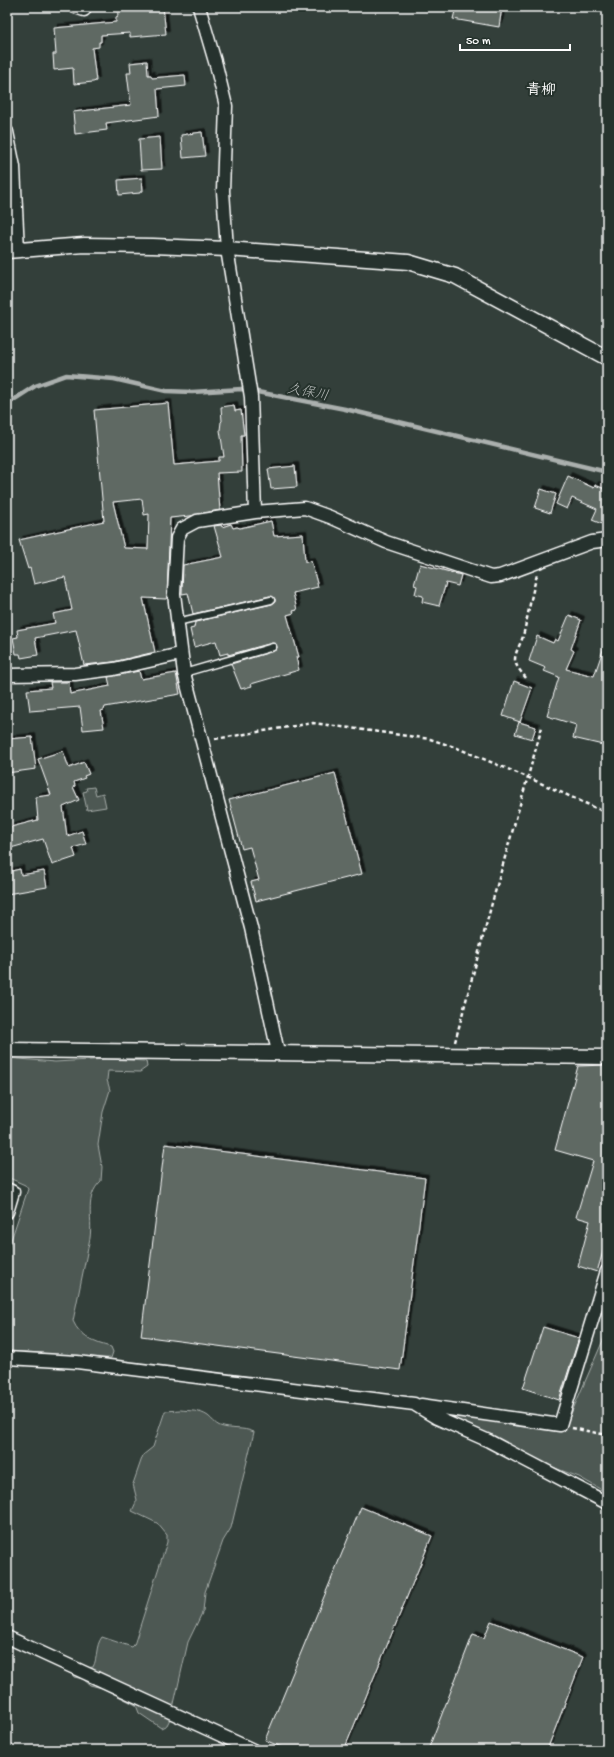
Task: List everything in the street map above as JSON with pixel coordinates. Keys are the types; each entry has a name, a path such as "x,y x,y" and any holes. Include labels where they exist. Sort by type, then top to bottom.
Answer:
{"street":[{"path":"199,7 226,106 223,191 227,249 251,397 254,512"},
{"path":"7,132 14,167 12,251 84,245 227,249 408,262 455,276 607,358"},
{"path":"278,1052 251,928 180,654 174,594 177,538 182,529 197,521 254,512 293,508 315,511 386,542 491,576 500,576 592,542 607,540"},
{"path":"7,675 75,674 114,669 180,654"},
{"path":"7,1050 607,1057"},
{"path":"7,1189 13,1192 7,1212"},
{"path":"7,1358 77,1362 414,1404 560,1425 607,1271"},
{"path":"414,1404 437,1418 489,1441 607,1503"},
{"path":"7,1637 253,1750"}],"lane":[{"path":"177,622 270,600"},
{"path":"184,673 273,647"}],"path":[{"path":"526,678 518,668 515,660 542,560"},
{"path":"203,741 313,723 430,739 457,748 527,777 607,813"},
{"path":"451,1054 542,727"},
{"path":"560,1425 607,1435"}],"shaded area":[{"path":"94,787 96,795 103,793 106,807 87,810 83,792 87,791 86,788"},
{"path":"7,1058 55,1062 107,1059 146,1061 147,1067 140,1072 108,1071 107,1080 110,1090 103,1112 98,1145 102,1167 101,1181 96,1187 91,1201 90,1238 73,1321 76,1327 88,1338 99,1344 111,1347 113,1352 111,1358 76,1359 42,1353 7,1351 7,1252 28,1189 25,1185 7,1177"},
{"path":"607,1331 607,1493 579,1477 531,1459 508,1444 454,1418 450,1411 512,1413 561,1432 571,1414"},
{"path":"180,1410 201,1413 208,1416 220,1426 254,1432 231,1528 223,1541 205,1592 203,1611 188,1642 171,1717 167,1725 161,1728 139,1713 136,1705 102,1688 90,1685 83,1679 74,1677 72,1674 73,1663 86,1668 93,1667 96,1660 98,1644 102,1637 132,1647 134,1645 167,1542 167,1535 157,1523 132,1511 137,1500 133,1484 143,1455 153,1447 165,1411"}],"building":[{"path":"117,7 163,7 166,34 130,37 130,33 101,35 99,47 92,48 96,81 93,82 74,84 73,68 54,70 53,54 56,54 54,28 116,22 116,17 118,16"},
{"path":"456,7 502,7 499,27 453,19"},
{"path":"147,61 148,75 151,75 152,78 185,75 186,86 157,89 159,116 106,123 107,130 75,134 73,112 131,105 127,73 131,73 130,63"},
{"path":"202,132 205,156 183,158 181,135"},
{"path":"160,137 162,169 141,170 139,139"},
{"path":"142,178 143,191 140,193 119,195 118,180"},
{"path":"168,403 174,465 219,461 219,457 224,457 220,430 222,421 221,407 234,405 235,411 241,410 244,435 241,435 242,472 217,473 220,510 170,518 167,597 166,599 143,598 155,652 113,662 84,665 76,630 35,638 38,655 21,658 20,654 16,654 13,638 18,637 17,630 55,623 53,614 72,610 65,577 34,584 30,568 28,569 19,540 104,521 94,410","holes":["142,499 144,515 149,514 148,549 124,548 113,502"]},
{"path":"295,466 297,487 271,489 268,469"},
{"path":"568,476 594,488 595,485 605,489 607,486 607,526 592,520 597,509 572,498 567,509 556,504"},
{"path":"541,489 556,494 550,513 535,508"},
{"path":"271,521 274,536 303,534 305,562 311,561 318,587 293,593 297,610 293,611 294,613 287,615 299,657 296,657 299,670 251,684 252,686 241,689 231,664 274,651 277,648 276,644 272,643 228,655 228,653 220,655 216,641 194,647 190,629 194,628 195,622 272,604 275,602 275,599 270,596 193,614 188,593 182,594 183,565 223,557 214,526 221,525 222,527 231,524 233,528 240,528"},
{"path":"420,564 461,575 458,586 446,583 439,606 422,602 423,596 415,594 417,586 414,585"},
{"path":"569,615 581,620 571,649 574,651 566,669 594,676 605,644 607,644 607,746 573,738 576,725 547,716 559,677 544,671 546,668 529,661 537,636 553,643 555,639 558,641"},
{"path":"139,671 141,679 176,673 180,694 105,707 104,710 101,711 104,728 83,730 80,707 30,711 27,690 51,688 50,682 69,682 70,694 110,686 108,677"},
{"path":"514,681 532,688 520,722 503,716"},
{"path":"519,722 536,727 532,739 515,734"},
{"path":"32,737 36,769 7,773 7,739"},
{"path":"63,751 69,768 84,762 89,774 84,776 85,778 74,782 75,786 73,787 79,800 63,807 67,836 82,831 86,844 73,848 76,857 52,865 43,839 7,849 7,828 38,820 36,797 51,795 38,759"},
{"path":"335,773 362,874 256,901 251,882 259,880 250,847 242,849 229,800"},
{"path":"20,869 21,875 44,871 47,887 7,894 7,872"},
{"path":"607,1065 607,1238 597,1272 578,1266 590,1221 576,1217 593,1161 555,1150 578,1066"},
{"path":"165,1144 425,1178 400,1370 141,1336"},
{"path":"543,1327 579,1338 559,1400 523,1388"},
{"path":"361,1507 432,1536 344,1750 288,1750 265,1740"},
{"path":"491,1621 583,1657 547,1750 428,1750 473,1634 484,1638"}],"waterway":[{"name":"久保川","path":"7,404 35,386 66,375 114,379 166,391 192,392 242,389 345,409 607,472"}],"district":[{"name":"青柳","path":"541,89"}]}
